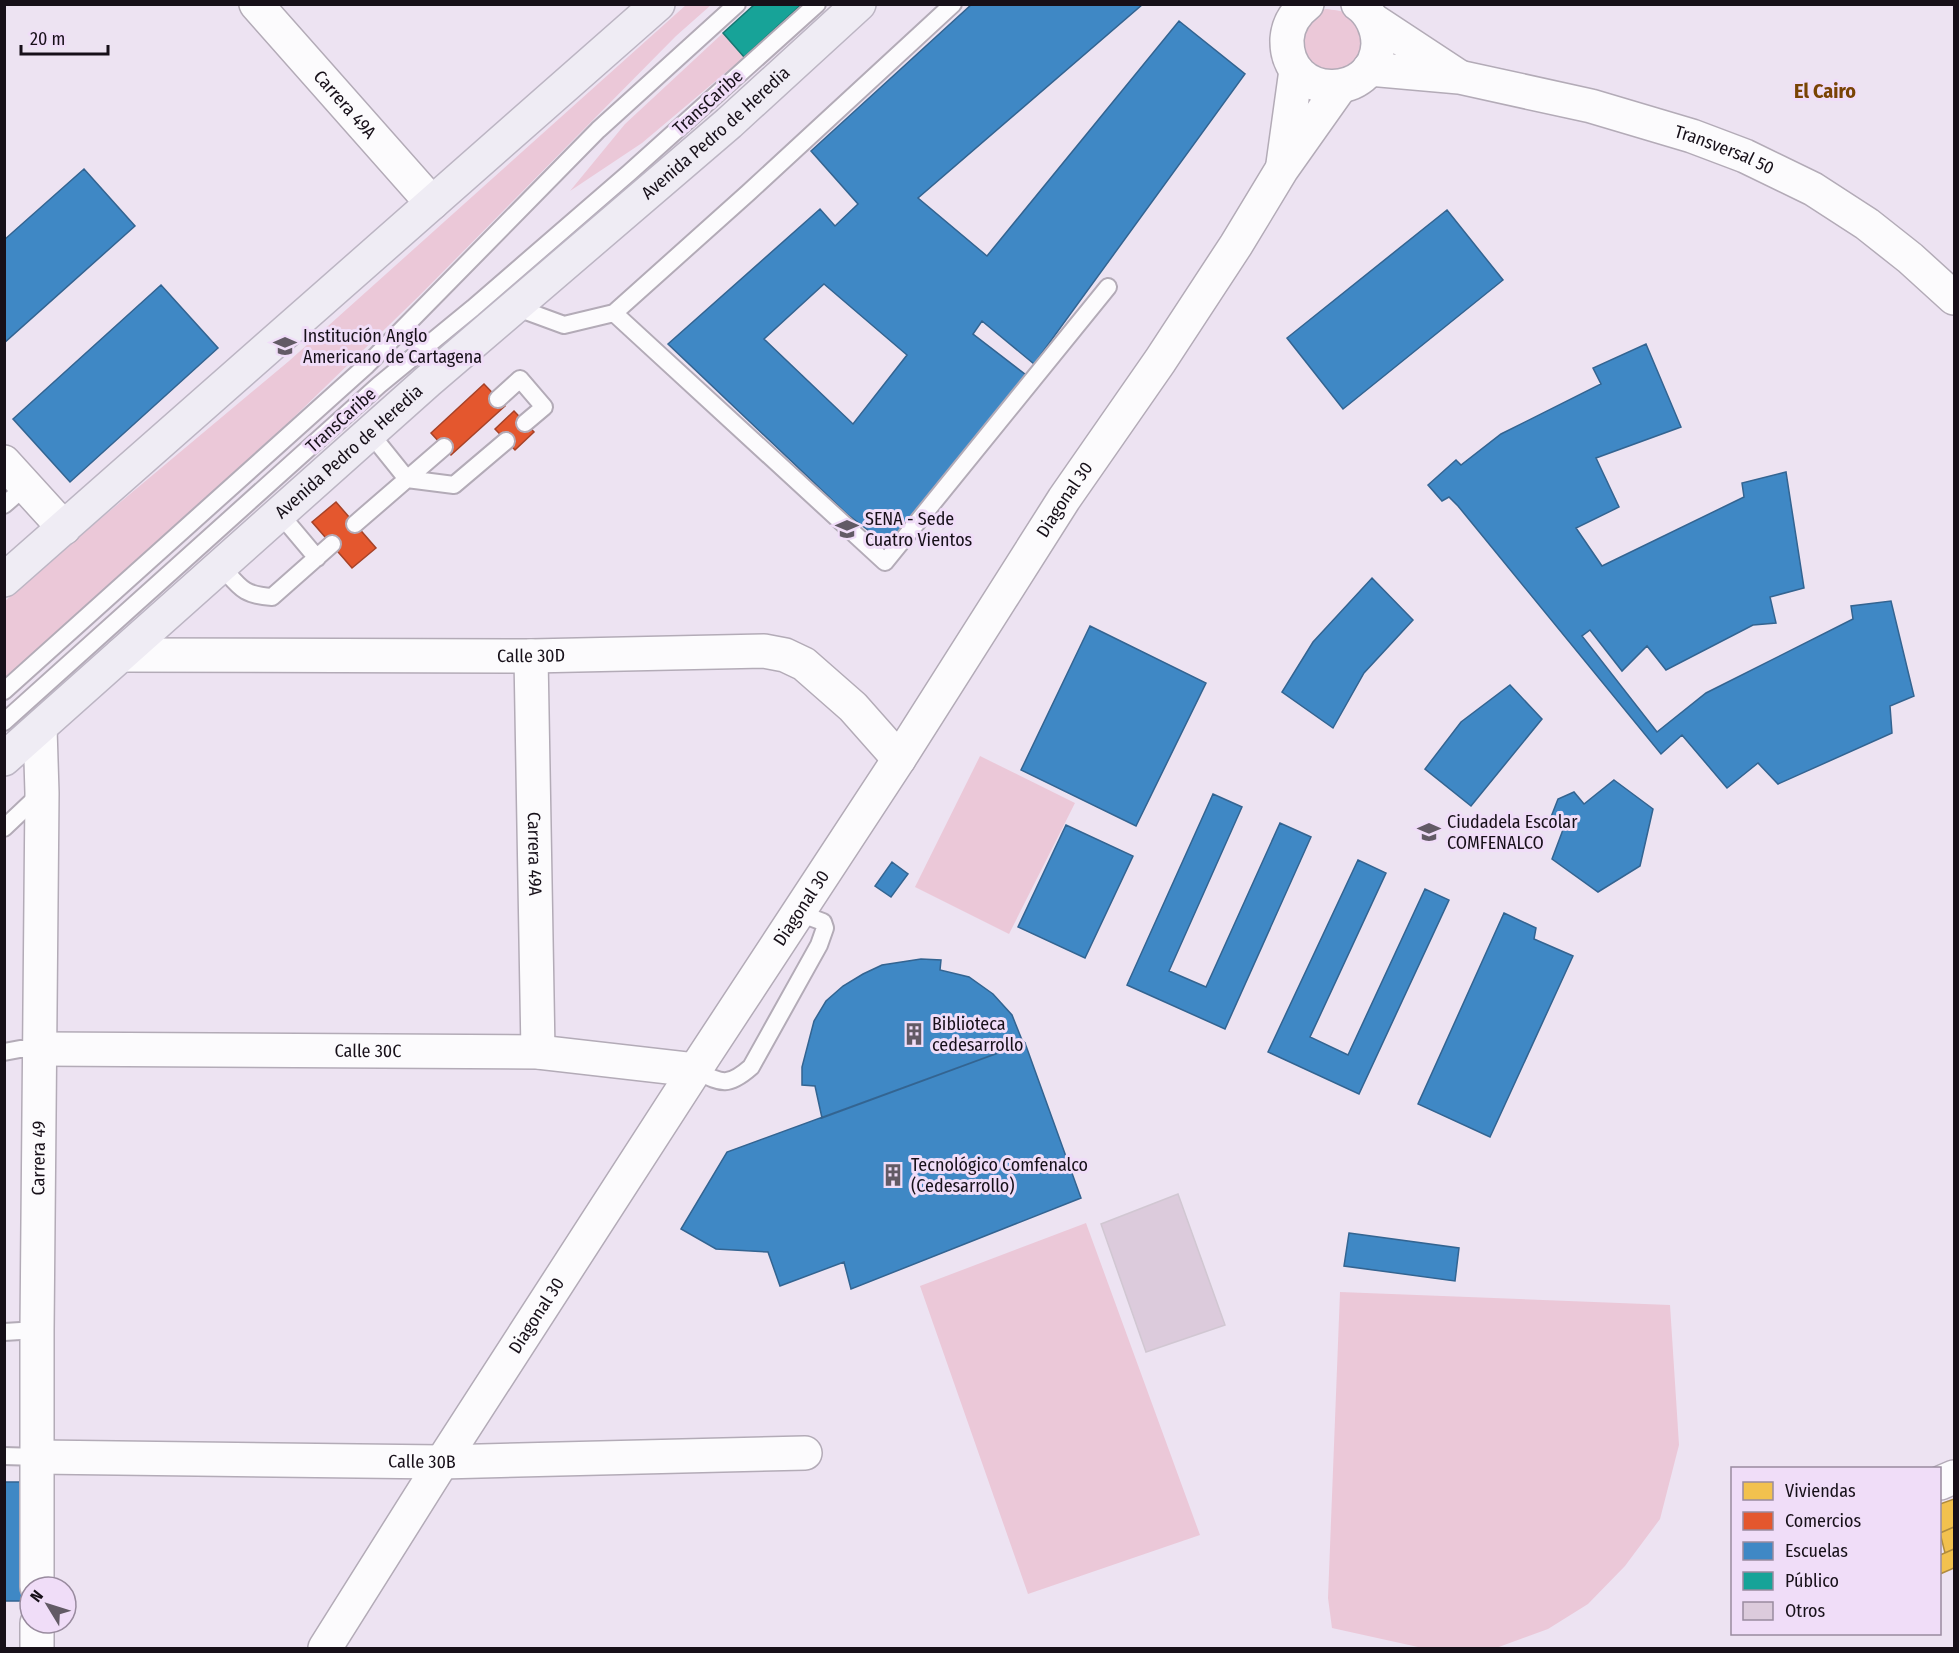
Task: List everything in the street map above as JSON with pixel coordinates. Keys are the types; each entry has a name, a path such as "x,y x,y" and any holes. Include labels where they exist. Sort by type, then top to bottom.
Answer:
{"highway":[{"path":"4,580 658,4"},
{"name":"Avenida Pedro de Heredia","path":"4,759 370,433 729,123 859,4"}],"street":[{"name":"Carrera 49A","path":"256,4 432,203"},
{"path":"1302,7 1291,22 1287,40 1290,60 1296,70 1316,85 1328,88 1340,87 1361,78 1375,58 1378,45 1377,33 1363,9"},
{"name":"Transversal 50","path":"1363,9 1459,77"},
{"name":"Transversal 50","path":"1369,69 1459,77 1591,105 1692,136 1745,156 1812,189 1867,224 1910,258 1954,298"},
{"name":"Diagonal 30","path":"1282,169 1296,70"},
{"name":"Diagonal 30","path":"325,1648 442,1462 799,913 1064,499 1167,351 1282,169 1340,87"},
{"path":"4,462 15,496 64,528"},
{"name":"Calle 30D","path":"121,655 531,656 764,651 785,655 804,664 852,707 898,759"},
{"name":"Carrera 49A","path":"531,656 538,1052"},
{"name":"Carrera 49","path":"37,1575 42,793 40,728"},
{"name":"Calle 30C","path":"40,1049 538,1052 695,1070"},
{"name":"Calle 30B","path":"38,1457 442,1462 805,1453"}],"lane":[{"name":"TransCaribe","path":"4,691 367,365 597,130 737,4"},
{"name":"TransCaribe","path":"4,722 379,385 473,308 629,173 817,4"},
{"path":"515,307 564,325 614,313 953,4"},
{"path":"614,313 885,562 1108,287"},
{"path":"498,399 520,379 544,407 525,423"},
{"path":"370,433 407,479 454,485 506,441"},
{"path":"355,524 444,447"},
{"path":"280,514 317,558"},
{"path":"221,566 244,591 257,596 273,597 332,544"},
{"path":"4,828 42,793"},
{"path":"695,1070 719,1082 737,1079 752,1067 819,945 825,928 822,922 799,913"},
{"path":"4,1052 20,1048 40,1049"},
{"path":"4,1332 37,1330"},
{"path":"4,1456 38,1457"}],"shaded area":[{"path":"686,5 711,5 676,36 419,296 291,420 5,679 4,602 289,361"},
{"path":"1326,9 1339,11 1351,17 1361,34 1362,47 1357,59 1338,74 1307,66 1301,26 1316,12"},
{"path":"723,33 744,57 642,143 570,191 625,124"},
{"path":"980,756 1075,803 1009,934 915,887"},
{"path":"1086,1223 1200,1535 1028,1594 920,1286"},
{"path":"1340,1292 1670,1305 1679,1445 1660,1519 1625,1566 1588,1604 1548,1629 1496,1648 1418,1647 1332,1628 1328,1598"}],"building: Viviendas":[{"path":"1954,1499 1954,1527 1941,1533 1941,1504"},
{"path":"1954,1527 1954,1549 1945,1553 1941,1533"},
{"path":"1954,1549 1954,1568 1941,1574 1941,1555"}],"building: Comercios":[{"path":"484,384 505,406 451,455 431,433"},
{"path":"514,411 534,432 515,450 495,429"},
{"path":"336,502 376,548 352,568 312,522"}],"building: Escuelas":[{"path":"972,4 1143,4 918,198 987,256 1179,21 1245,74 1034,364 982,321 973,334 1026,375 890,547 847,514 668,344 820,209 835,226 858,204 811,151","holes":["824,284 907,355 853,424 764,339"]},
{"path":"84,169 135,226 4,343 4,240"},
{"path":"1447,210 1503,280 1343,409 1287,338"},
{"path":"161,285 218,348 70,482 13,419"},
{"path":"1646,344 1681,427 1596,458 1619,507 1576,528 1602,566 1744,497 1742,483 1786,472 1804,588 1770,597 1776,623 1753,625 1666,670 1647,646 1622,671 1590,630 1582,636 1657,732 1706,693 1853,619 1851,606 1891,601 1914,696 1890,706 1892,733 1778,784 1758,763 1727,788 1682,735 1661,754 1458,506 1449,497 1442,501 1428,485 1456,460 1461,465 1501,434 1601,384 1593,368"},
{"path":"1372,578 1413,620 1364,673 1333,728 1282,692 1313,642"},
{"path":"1090,626 1206,683 1136,826 1021,770"},
{"path":"1510,685 1542,719 1471,806 1425,769 1461,722"},
{"path":"1614,780 1653,809 1640,866 1598,892 1552,859 1564,827 1549,822 1558,799 1574,792 1584,804"},
{"path":"1213,794 1242,807 1169,971 1206,987 1280,823 1311,837 1225,1029 1127,985"},
{"path":"1066,825 1133,856 1085,958 1018,927"},
{"path":"1358,860 1386,873 1310,1037 1348,1055 1425,889 1449,900 1359,1094 1268,1052"},
{"path":"892,862 908,874 891,897 875,886"},
{"path":"1504,913 1536,928 1534,939 1573,956 1490,1137 1418,1104"},
{"name":"Biblioteca cedesarrollo","path":"921,959 941,960 940,970 969,977 993,994 1012,1015 1025,1043 822,1118 815,1086 802,1085 802,1067 814,1021 826,1001 843,986 882,965"},
{"name":"Tecnológico Comfenalco (Cedesarrollo)","path":"1025,1043 1081,1198 851,1289 844,1262 780,1286 768,1252 716,1249 681,1229 727,1152"},
{"path":"1349,1233 1459,1248 1455,1281 1344,1266"},
{"path":"4,1482 23,1482 23,1575 18,1575 18,1601 4,1601"}],"building: Público":[{"path":"755,4 802,4 744,57 723,33"}],"building: Otros":[{"path":"1178,1194 1225,1325 1146,1352 1101,1224"}],"place":[{"name":"Institución Anglo Americano de Cartagena","path":"285,346"},
{"name":"SENA - Sede Cuatro Vientos","path":"847,529"},
{"name":"Ciudadela Escolar COMFENALCO","path":"1429,832"},
{"name":"Biblioteca cedesarrollo","path":"914,1034"},
{"name":"Tecnológico Comfenalco (Cedesarrollo)","path":"893,1175"}],"district":[{"name":"El Cairo","path":"1825,91"}]}
